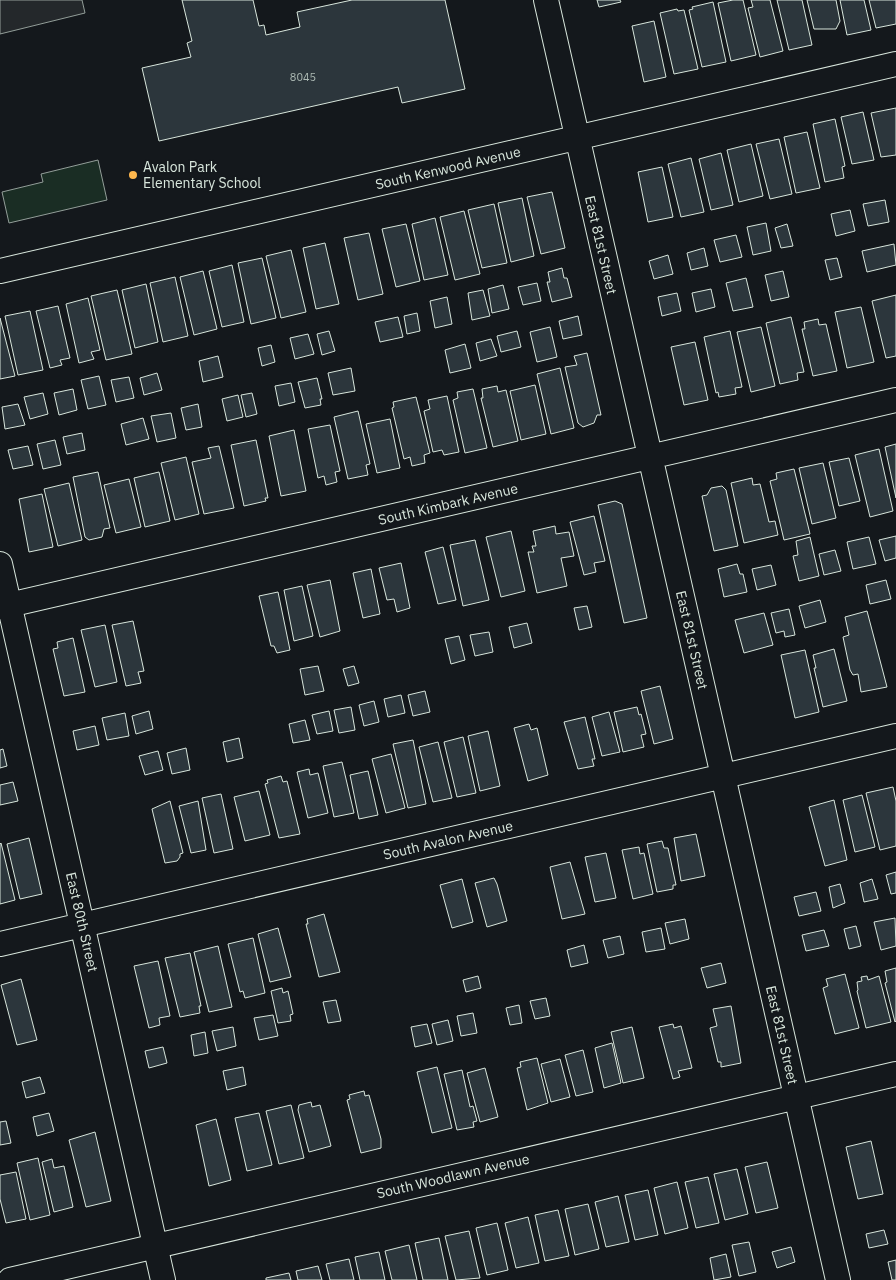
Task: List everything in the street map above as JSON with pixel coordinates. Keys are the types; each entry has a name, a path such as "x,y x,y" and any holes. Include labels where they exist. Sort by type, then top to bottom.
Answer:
{"street":[{"name":"East 81st Street","path":"546,0 838,1280"},
{"name":"South Kenwood Avenue","path":"0,271 896,64"},
{"name":"South Kimbark Avenue","path":"5,606 896,400"},
{"name":"East 80th Street","path":"0,564 5,606 82,925 163,1280"},
{"name":"South Avalon Avenue","path":"0,944 896,736"},
{"name":"South Woodlawn Avenue","path":"10,1280 896,1074"}],"green space":[{"path":"98,160 107,200 9,223 2,192 43,182 41,174"}],"shaded area":[{"path":"0,0 82,0 85,13 0,34"}],"building":[{"path":"182,0 253,0 259,26 264,25 266,35 300,27 297,12 352,0 445,0 465,89 402,103 398,87 159,141 142,68 191,57 187,43 192,41"},
{"path":"597,0 620,0 621,2 599,7"},
{"path":"743,0 756,55 731,61 718,3"},
{"path":"751,0 770,0 783,51 760,57 748,8 753,7"},
{"path":"777,0 802,0 812,45 789,50"},
{"path":"807,0 836,0 840,21 836,29 814,29"},
{"path":"840,0 864,0 871,30 847,35"},
{"path":"869,0 896,0 896,24 876,28"},
{"path":"713,2 726,62 702,67 689,10 693,9 692,7"},
{"path":"677,9 678,11 684,10 698,69 674,74 660,13"},
{"path":"654,21 666,77 644,82 632,26"},
{"path":"896,108 896,155 881,157 871,113"},
{"path":"863,112 874,160 852,164 841,117"},
{"path":"835,119 845,166 842,167 844,178 825,182 813,124"},
{"path":"807,132 820,188 796,193 784,137"},
{"path":"779,139 792,194 770,199 756,144"},
{"path":"751,144 763,196 739,202 727,150"},
{"path":"721,153 733,205 711,210 699,159"},
{"path":"691,158 704,212 681,217 668,164"},
{"path":"662,167 673,217 648,222 638,172"},
{"path":"552,192 565,248 541,254 527,197"},
{"path":"522,198 534,256 511,262 498,203"},
{"path":"885,200 889,222 868,226 863,204"},
{"path":"494,204 507,263 482,268 468,210"},
{"path":"850,210 855,231 836,236 831,214"},
{"path":"464,211 480,274 455,280 440,217"},
{"path":"435,218 448,275 424,280 412,224"},
{"path":"766,223 771,251 753,255 747,227"},
{"path":"406,224 420,281 396,287 382,229"},
{"path":"787,224 793,246 781,248 775,228"},
{"path":"369,233 383,294 358,300 344,238"},
{"path":"736,235 742,257 720,262 714,240"},
{"path":"325,243 339,304 316,309 303,248"},
{"path":"894,244 896,265 867,272 862,251"},
{"path":"704,248 708,266 691,270 687,253"},
{"path":"291,250 306,312 281,318 266,256"},
{"path":"668,255 673,274 654,279 649,261"},
{"path":"262,258 276,318 251,324 238,263"},
{"path":"837,258 842,277 830,280 825,260"},
{"path":"232,265 244,322 222,327 209,271"},
{"path":"562,268 572,297 552,302 547,282 550,282 548,272"},
{"path":"203,271 217,329 194,335 180,277"},
{"path":"783,271 789,297 771,301 765,275"},
{"path":"175,277 188,336 163,342 150,283"},
{"path":"746,278 753,307 733,311 726,283"},
{"path":"537,283 541,301 523,305 518,287"},
{"path":"146,284 158,342 135,348 122,290"},
{"path":"503,285 509,309 492,313 488,289"},
{"path":"711,289 715,307 696,312 692,293"},
{"path":"117,290 132,354 106,360 91,296"},
{"path":"483,290 490,316 472,320 468,293"},
{"path":"677,293 681,311 662,316 658,297"},
{"path":"896,295 896,356 886,358 872,301"},
{"path":"447,297 452,324 435,328 430,301"},
{"path":"88,298 100,350 91,352 94,359 79,363 66,304"},
{"path":"58,306 70,358 60,360 62,365 50,368 36,311"},
{"path":"861,307 874,362 847,368 835,312"},
{"path":"30,311 43,370 18,375 5,316"},
{"path":"417,313 420,331 407,334 404,316"},
{"path":"578,316 582,335 563,339 559,321"},
{"path":"398,317 403,337 380,342 375,322"},
{"path":"791,317 804,372 797,373 798,380 780,384 766,323"},
{"path":"0,318 15,376 0,379"},
{"path":"818,319 819,325 826,324 837,371 813,376 802,329 805,329 804,322"},
{"path":"550,327 557,357 537,362 530,332"},
{"path":"761,327 775,386 751,392 737,332"},
{"path":"329,331 335,351 322,355 317,334"},
{"path":"517,331 521,347 501,352 497,336"},
{"path":"730,331 742,387 735,388 736,394 719,397 718,392 716,393 704,337"},
{"path":"308,334 314,354 295,359 290,338"},
{"path":"491,339 497,356 480,361 476,343"},
{"path":"695,342 708,400 684,405 671,347"},
{"path":"465,344 471,368 450,373 445,350"},
{"path":"271,345 275,362 262,366 258,348"},
{"path":"587,353 601,415 597,415 594,423 583,427 578,423 565,367 577,365 574,356"},
{"path":"218,356 223,377 203,382 199,361"},
{"path":"351,368 355,391 333,395 328,373"},
{"path":"560,368 574,428 551,434 537,374"},
{"path":"157,373 162,390 144,395 140,378"},
{"path":"99,376 106,405 88,409 81,380"},
{"path":"129,377 134,398 116,402 111,380"},
{"path":"317,378 322,399 320,399 321,405 305,408 298,382"},
{"path":"291,383 295,402 279,406 275,386"},
{"path":"535,385 546,434 521,440 510,391"},
{"path":"497,386 498,392 506,390 518,441 493,447 481,398 483,398 482,389"},
{"path":"73,389 77,410 59,415 54,393"},
{"path":"473,389 487,448 465,453 453,400 458,398 457,392"},
{"path":"43,393 48,414 30,419 24,397"},
{"path":"252,393 257,414 246,417 241,395"},
{"path":"238,395 243,417 227,421 222,399"},
{"path":"447,396 459,452 444,455 442,450 433,452 424,411 430,409 428,400"},
{"path":"416,397 430,453 424,455 425,463 412,466 410,457 404,459 392,408 394,407 393,402"},
{"path":"18,404 25,425 5,429 2,407"},
{"path":"198,404 202,427 186,430 181,408"},
{"path":"358,411 370,464 366,465 368,475 348,479 334,417"},
{"path":"171,413 176,438 157,442 151,416"},
{"path":"143,418 149,439 126,445 121,424"},
{"path":"390,419 400,468 377,473 366,424"},
{"path":"330,425 340,471 335,472 337,482 326,485 324,476 318,478 308,429"},
{"path":"294,430 306,491 281,496 269,436"},
{"path":"82,433 85,450 67,454 63,437"},
{"path":"55,440 61,465 43,469 37,444"},
{"path":"256,440 268,498 265,498 266,501 244,506 231,445"},
{"path":"896,444 896,498 885,447"},
{"path":"28,446 33,465 13,469 8,450"},
{"path":"219,446 234,508 204,514 192,462 211,458 208,448"},
{"path":"879,449 893,511 870,517 855,455"},
{"path":"186,457 199,514 175,520 161,463"},
{"path":"849,458 860,501 839,506 829,462"},
{"path":"823,463 836,518 812,524 799,468"},
{"path":"794,469 810,534 784,540 770,481 777,479 776,473"},
{"path":"98,472 110,528 104,529 102,537 89,540 85,537 73,477"},
{"path":"159,472 170,521 145,527 134,478"},
{"path":"752,478 753,485 760,484 769,522 775,521 778,535 744,543 731,483"},
{"path":"129,479 141,527 116,533 104,485"},
{"path":"69,483 82,540 58,546 44,489"},
{"path":"722,486 726,490 738,546 714,551 702,496 707,495 711,488"},
{"path":"42,494 53,547 29,552 19,499"},
{"path":"615,501 622,504 647,618 624,623 598,505"},
{"path":"594,516 605,561 594,563 596,572 584,575 570,522"},
{"path":"555,526 556,534 569,532 574,556 561,558 567,586 537,593 528,552 534,552 532,546 536,546 533,531"},
{"path":"511,531 525,591 501,597 486,537"},
{"path":"896,536 896,558 885,561 879,540"},
{"path":"810,537 819,576 799,581 793,556 798,555 796,541"},
{"path":"869,537 876,564 853,569 847,542"},
{"path":"475,540 489,600 463,606 450,545"},
{"path":"443,547 456,600 438,604 425,552"},
{"path":"835,550 841,571 824,575 819,554"},
{"path":"401,563 410,608 397,612 394,599 387,600 379,568"},
{"path":"737,564 740,574 743,574 747,592 724,597 718,569"},
{"path":"771,565 776,585 757,590 752,569"},
{"path":"371,569 380,614 363,618 353,573"},
{"path":"330,580 340,631 320,637 307,585"},
{"path":"886,580 891,599 870,604 866,585"},
{"path":"302,586 313,636 294,641 284,590"},
{"path":"278,592 290,650 277,653 274,646 271,646 259,596"},
{"path":"820,600 826,622 805,628 799,606"},
{"path":"587,606 592,627 579,630 574,608"},
{"path":"789,609 795,635 785,637 784,631 776,633 771,613"},
{"path":"867,611 887,687 861,692 858,674 853,675 850,670 843,637 849,635 845,617"},
{"path":"764,613 773,645 744,653 735,620"},
{"path":"133,621 144,671 138,672 141,683 126,686 112,625"},
{"path":"527,623 532,643 514,648 509,627"},
{"path":"105,625 117,682 95,687 81,630"},
{"path":"489,632 493,652 475,656 470,635"},
{"path":"459,636 465,660 451,664 445,639"},
{"path":"73,638 85,692 64,696 53,649 58,648 57,642"},
{"path":"834,649 847,701 823,707 813,655"},
{"path":"805,650 819,712 795,718 781,655"},
{"path":"318,666 324,691 305,695 300,669"},
{"path":"354,666 359,683 348,686 343,669"},
{"path":"660,686 673,739 654,744 641,691"},
{"path":"425,691 430,712 413,716 408,695"},
{"path":"401,695 405,713 388,717 384,699"},
{"path":"374,701 379,722 364,726 359,705"},
{"path":"351,707 355,730 339,733 334,710"},
{"path":"637,707 639,715 641,714 646,734 641,735 644,747 623,752 614,712"},
{"path":"149,711 153,729 136,734 132,716"},
{"path":"329,711 333,731 317,734 312,715"},
{"path":"609,712 620,752 602,756 592,717"},
{"path":"125,713 129,736 107,740 102,718"},
{"path":"585,717 595,759 592,759 594,766 578,769 564,722"},
{"path":"305,720 310,740 293,743 289,724"},
{"path":"529,724 531,730 537,728 548,775 528,781 514,728"},
{"path":"95,726 99,745 77,750 73,731"},
{"path":"488,731 500,786 480,791 468,736"},
{"path":"463,737 476,793 457,797 444,742"},
{"path":"239,738 243,758 227,762 223,742"},
{"path":"413,740 426,804 408,808 393,744"},
{"path":"438,742 452,798 433,802 419,747"},
{"path":"186,748 190,770 172,774 167,753"},
{"path":"3,749 7,766 0,768 0,750"},
{"path":"158,751 163,770 145,775 139,756"},
{"path":"391,754 405,808 386,813 372,759"},
{"path":"342,762 354,813 334,817 323,766"},
{"path":"309,769 310,775 318,773 328,813 308,818 297,772"},
{"path":"368,771 378,815 359,819 350,775"},
{"path":"281,776 283,782 287,781 300,834 279,838 265,784 268,783 267,780"},
{"path":"13,782 18,801 0,805 0,785"},
{"path":"893,787 896,801 896,846 880,850 866,793"},
{"path":"259,791 270,835 245,841 234,797"},
{"path":"221,794 233,849 214,853 202,798"},
{"path":"862,795 875,847 855,852 843,800"},
{"path":"834,800 847,860 825,866 809,807"},
{"path":"170,801 183,853 180,854 177,861 165,863 152,809"},
{"path":"198,801 206,850 191,853 179,806"},
{"path":"696,834 705,876 681,881 674,838"},
{"path":"29,838 42,894 20,899 7,844"},
{"path":"662,841 664,848 668,848 676,885 673,885 673,889 657,892 647,844"},
{"path":"0,844 15,900 0,904"},
{"path":"639,847 640,854 644,853 653,894 633,899 622,850"},
{"path":"606,853 616,898 595,902 585,857"},
{"path":"570,862 585,914 562,919 550,867"},
{"path":"896,872 896,893 891,894 886,875"},
{"path":"494,878 507,921 487,927 475,883"},
{"path":"462,879 473,922 452,928 440,885"},
{"path":"872,879 878,899 864,902 860,883"},
{"path":"840,884 845,903 833,908 829,887"},
{"path":"816,892 821,911 799,916 794,897"},
{"path":"324,914 340,972 319,977 306,924 308,924 307,919"},
{"path":"895,918 896,946 881,950 874,922"},
{"path":"685,919 689,939 670,944 665,923"},
{"path":"856,926 861,946 849,949 844,929"},
{"path":"278,928 291,977 270,982 258,934"},
{"path":"661,928 665,949 646,952 642,932"},
{"path":"824,930 829,946 806,951 802,935"},
{"path":"620,936 624,954 608,958 603,940"},
{"path":"253,938 265,993 245,998 243,991 240,992 228,944"},
{"path":"584,945 588,963 571,967 567,950"},
{"path":"218,946 232,1007 209,1012 194,952"},
{"path":"190,953 201,1006 199,1006 200,1013 180,1017 165,958"},
{"path":"158,961 170,1016 159,1018 160,1025 149,1028 134,966"},
{"path":"721,963 726,983 707,988 701,968"},
{"path":"896,968 895,1022 885,983 887,982 885,971"},
{"path":"845,974 859,1028 835,1034 823,988 828,986 826,979"},
{"path":"478,976 481,988 466,992 463,980"},
{"path":"867,976 868,980 879,976 891,1022 866,1028 857,991 857,982 862,981 861,977"},
{"path":"21,979 37,1040 17,1045 1,985"},
{"path":"282,988 283,993 288,991 293,1014 290,1015 291,1021 278,1023 271,991"},
{"path":"546,998 550,1016 535,1019 530,1001"},
{"path":"336,1000 341,1021 328,1023 323,1002"},
{"path":"519,1005 522,1023 510,1025 506,1008"},
{"path":"731,1006 741,1063 721,1067 721,1062 718,1062 710,1028 717,1026 713,1009"},
{"path":"473,1013 477,1033 461,1036 457,1016"},
{"path":"273,1015 278,1036 259,1040 254,1018"},
{"path":"448,1020 453,1041 437,1045 432,1024"},
{"path":"427,1024 432,1043 415,1047 411,1027"},
{"path":"673,1024 674,1028 681,1026 692,1068 678,1071 680,1077 673,1079 659,1027"},
{"path":"233,1027 236,1046 217,1051 212,1031"},
{"path":"632,1027 644,1078 623,1083 611,1032"},
{"path":"205,1032 208,1053 194,1056 191,1035"},
{"path":"612,1043 621,1083 604,1088 595,1048"},
{"path":"163,1047 167,1063 149,1068 145,1051"},
{"path":"583,1050 593,1092 576,1096 565,1055"},
{"path":"537,1058 548,1103 527,1110 517,1068 521,1067 520,1062"},
{"path":"560,1059 570,1097 551,1102 541,1064"},
{"path":"243,1067 246,1085 227,1090 223,1071"},
{"path":"437,1067 452,1128 432,1133 417,1072"},
{"path":"485,1068 498,1117 480,1122 467,1073"},
{"path":"462,1070 470,1107 473,1106 477,1121 473,1122 474,1127 457,1130 444,1074"},
{"path":"40,1077 45,1093 26,1098 22,1082"},
{"path":"364,1091 365,1096 369,1095 381,1139 381,1148 361,1153 347,1100 350,1099 349,1095"},
{"path":"311,1102 312,1107 320,1105 331,1146 309,1152 298,1110 299,1105"},
{"path":"291,1105 304,1158 279,1164 266,1111"},
{"path":"49,1113 54,1131 37,1136 33,1117"},
{"path":"259,1113 272,1165 247,1171 235,1118"},
{"path":"216,1119 231,1180 209,1186 196,1125"},
{"path":"6,1121 11,1143 0,1145 0,1122"},
{"path":"95,1132 111,1201 86,1207 69,1140"},
{"path":"871,1141 883,1194 858,1199 846,1147"},
{"path":"38,1158 50,1215 30,1220 17,1163"},
{"path":"52,1159 54,1168 64,1166 73,1207 54,1212 42,1162"},
{"path":"767,1162 778,1208 756,1213 745,1167"},
{"path":"737,1169 748,1214 725,1220 714,1174"},
{"path":"16,1172 26,1219 6,1223 0,1199 0,1175"},
{"path":"708,1177 719,1223 696,1228 685,1182"},
{"path":"677,1182 688,1228 665,1234 654,1188"},
{"path":"648,1190 658,1235 635,1240 625,1195"},
{"path":"618,1196 629,1242 606,1247 595,1202"},
{"path":"588,1204 599,1249 575,1255 565,1209"},
{"path":"558,1210 569,1256 545,1261 535,1215"},
{"path":"528,1217 539,1263 516,1268 505,1223"},
{"path":"497,1223 508,1270 487,1275 476,1228"},
{"path":"884,1230 888,1244 869,1248 866,1234"},
{"path":"469,1231 480,1278 456,1280 445,1236"},
{"path":"439,1238 448,1280 423,1280 415,1243"},
{"path":"749,1242 756,1272 739,1276 732,1245"},
{"path":"409,1245 417,1280 392,1280 385,1251"},
{"path":"791,1247 795,1262 777,1268 772,1252"},
{"path":"379,1252 385,1280 360,1280 355,1257"},
{"path":"726,1254 731,1277 714,1280 710,1258"},
{"path":"349,1259 354,1280 330,1280 326,1264"},
{"path":"896,1260 896,1280 892,1280 888,1262"},
{"path":"318,1266 322,1280 298,1280 296,1271"},
{"path":"289,1273 291,1280 266,1280 266,1278"}],"place":[{"name":"Avalon Park Elementary School","path":"133,175"}]}
